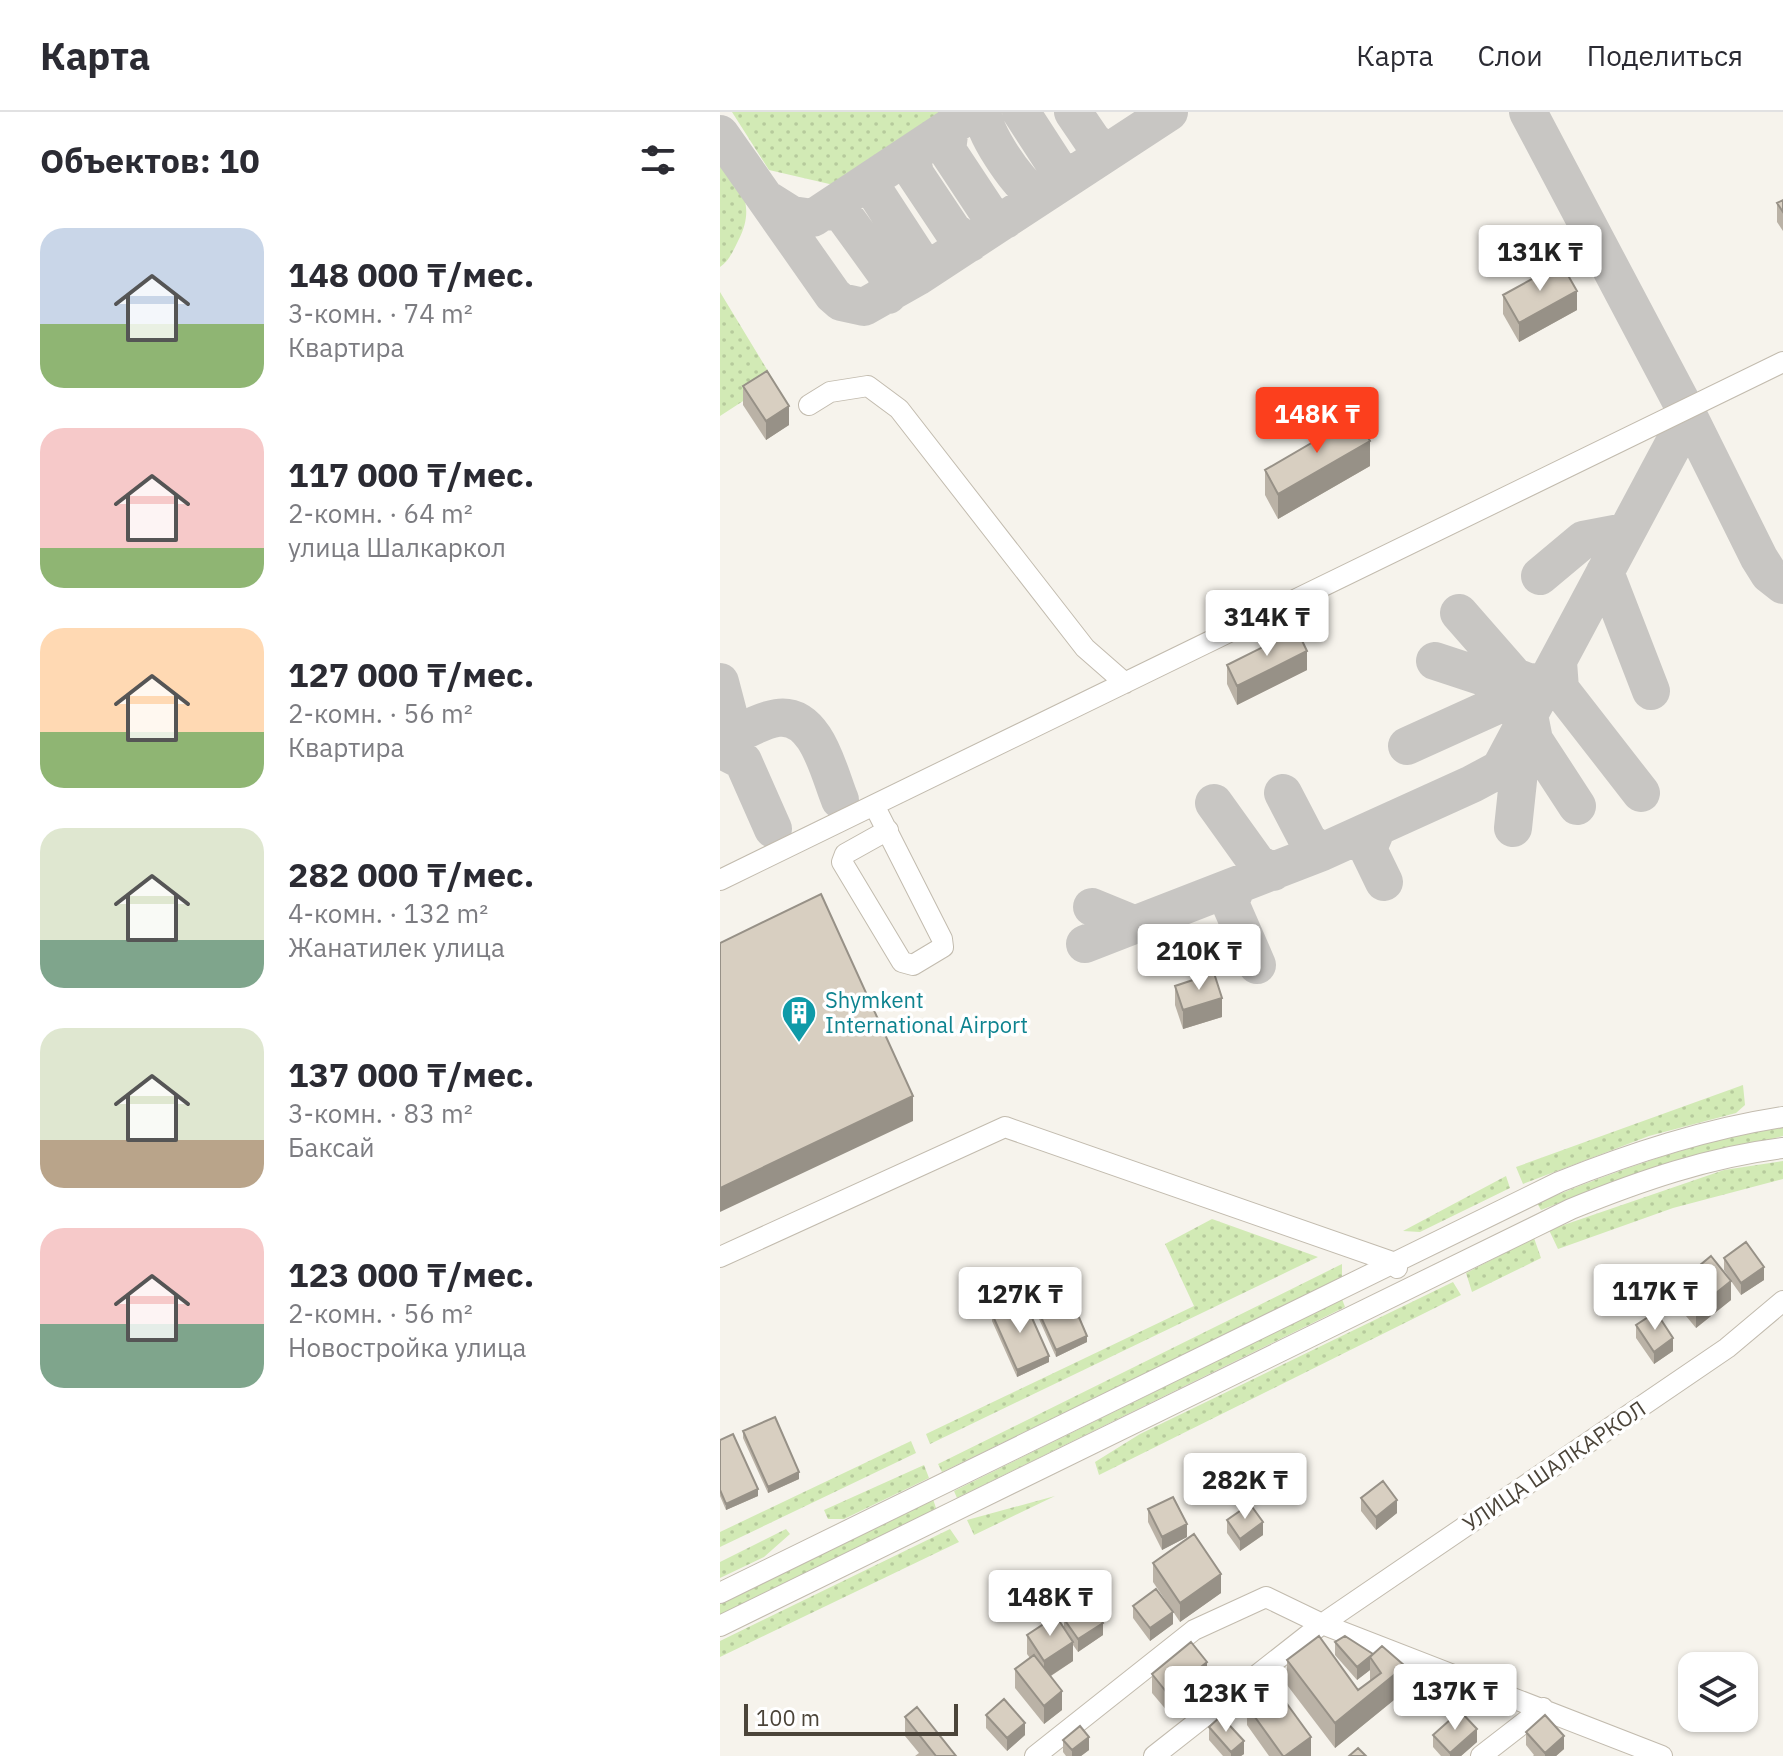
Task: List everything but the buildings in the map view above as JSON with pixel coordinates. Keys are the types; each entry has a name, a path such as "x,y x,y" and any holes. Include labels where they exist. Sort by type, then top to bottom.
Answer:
{"street":[{"path":"720,880 1783,362"},
{"path":"809,405 830,392 868,386 899,409 1085,648 1125,683"},
{"path":"875,807 888,830 942,939 937,953 913,965 902,962 842,862 845,854 888,830"},
{"path":"720,1593 1559,1182 1641,1150 1741,1123 1783,1117"},
{"path":"720,1257 1005,1127 1395,1263 1409,1289"},
{"path":"720,1626 1571,1209 1651,1177 1747,1152 1783,1148"},
{"name":"УЛИЦА ШАЛКАРКОЛ","path":"1154,1756 1322,1624 1727,1348 1783,1301"},
{"path":"1035,1756 1194,1630 1266,1597 1322,1624 1662,1756"},
{"path":"1481,1756 1543,1708"}],"green space":[{"path":"732,112 950,112 838,186 769,170"},
{"path":"720,154 744,195 746,216 734,248 720,267"},
{"path":"720,292 774,381 720,416"},
{"path":"1743,1085 1745,1105 1736,1113 1649,1136 1523,1184 1516,1167"},
{"path":"1783,1125 1783,1136 1628,1176 1541,1210 1537,1203 1658,1158"},
{"path":"1783,1161 1783,1179 1673,1208 1558,1249 1549,1230 1724,1170"},
{"path":"1506,1176 1510,1188 1420,1232 1403,1231"},
{"path":"1212,1219 1318,1257 930,1444 926,1434 1194,1306 1165,1244"},
{"path":"1534,1238 1541,1258 1472,1292 1466,1273"},
{"path":"1342,1264 1342,1278 942,1472 938,1464"},
{"path":"1453,1282 1461,1295 1099,1475 1095,1462 1140,1434"},
{"path":"1342,1299 1345,1307 957,1498 954,1491"},
{"path":"911,1441 916,1453 720,1547 720,1532"},
{"path":"924,1465 929,1478 844,1519 828,1519 824,1510"},
{"path":"1055,1496 974,1535 967,1520"},
{"path":"933,1499 937,1511 720,1617 720,1604"},
{"path":"786,1529 790,1534 764,1557 720,1578 720,1562"},
{"path":"950,1529 959,1542 720,1657 720,1641"}],"taxiway":[{"path":"765,198 792,215 813,218 973,112"},
{"path":"983,112 988,131 1010,168 1034,194 1045,193"},
{"path":"1021,112 1058,169 1069,173 1079,171"},
{"path":"1073,112 1092,140 1103,150 1111,149"},
{"path":"720,134 833,295 841,302 864,307 917,277 1169,112"},
{"path":"1528,112 1684,407 1759,558 1769,574 1783,585"},
{"path":"950,127 947,150 986,209 993,217 1005,220"},
{"path":"916,150 913,164 915,174 953,231 970,243"},
{"path":"877,176 874,190 917,256 917,277"},
{"path":"824,212 836,210 845,217 887,275 888,295"},
{"path":"1513,828 1524,724 1688,417"},
{"path":"1540,576 1583,540 1625,532"},
{"path":"1605,572 1651,691"},
{"path":"1407,746 1546,683 1528,682 1515,677 1459,613"},
{"path":"1435,661 1523,690"},
{"path":"1558,662 1560,689 1641,793"},
{"path":"720,682 730,720 720,741"},
{"path":"1529,715 1534,740 1577,806"},
{"path":"720,743 762,722 777,718 791,719 812,734 840,800"},
{"path":"1085,944 1322,852 1472,784 1500,769 1524,724"},
{"path":"720,749 743,761 773,829"},
{"path":"1283,793 1308,841 1322,852"},
{"path":"1214,803 1257,863 1273,872"},
{"path":"1376,830 1368,849 1384,882"},
{"path":"1236,888 1230,903 1257,965"},
{"path":"1092,907 1136,925"}],"place":[{"name":"Shymkent International Airport","path":"799,1044"}]}
